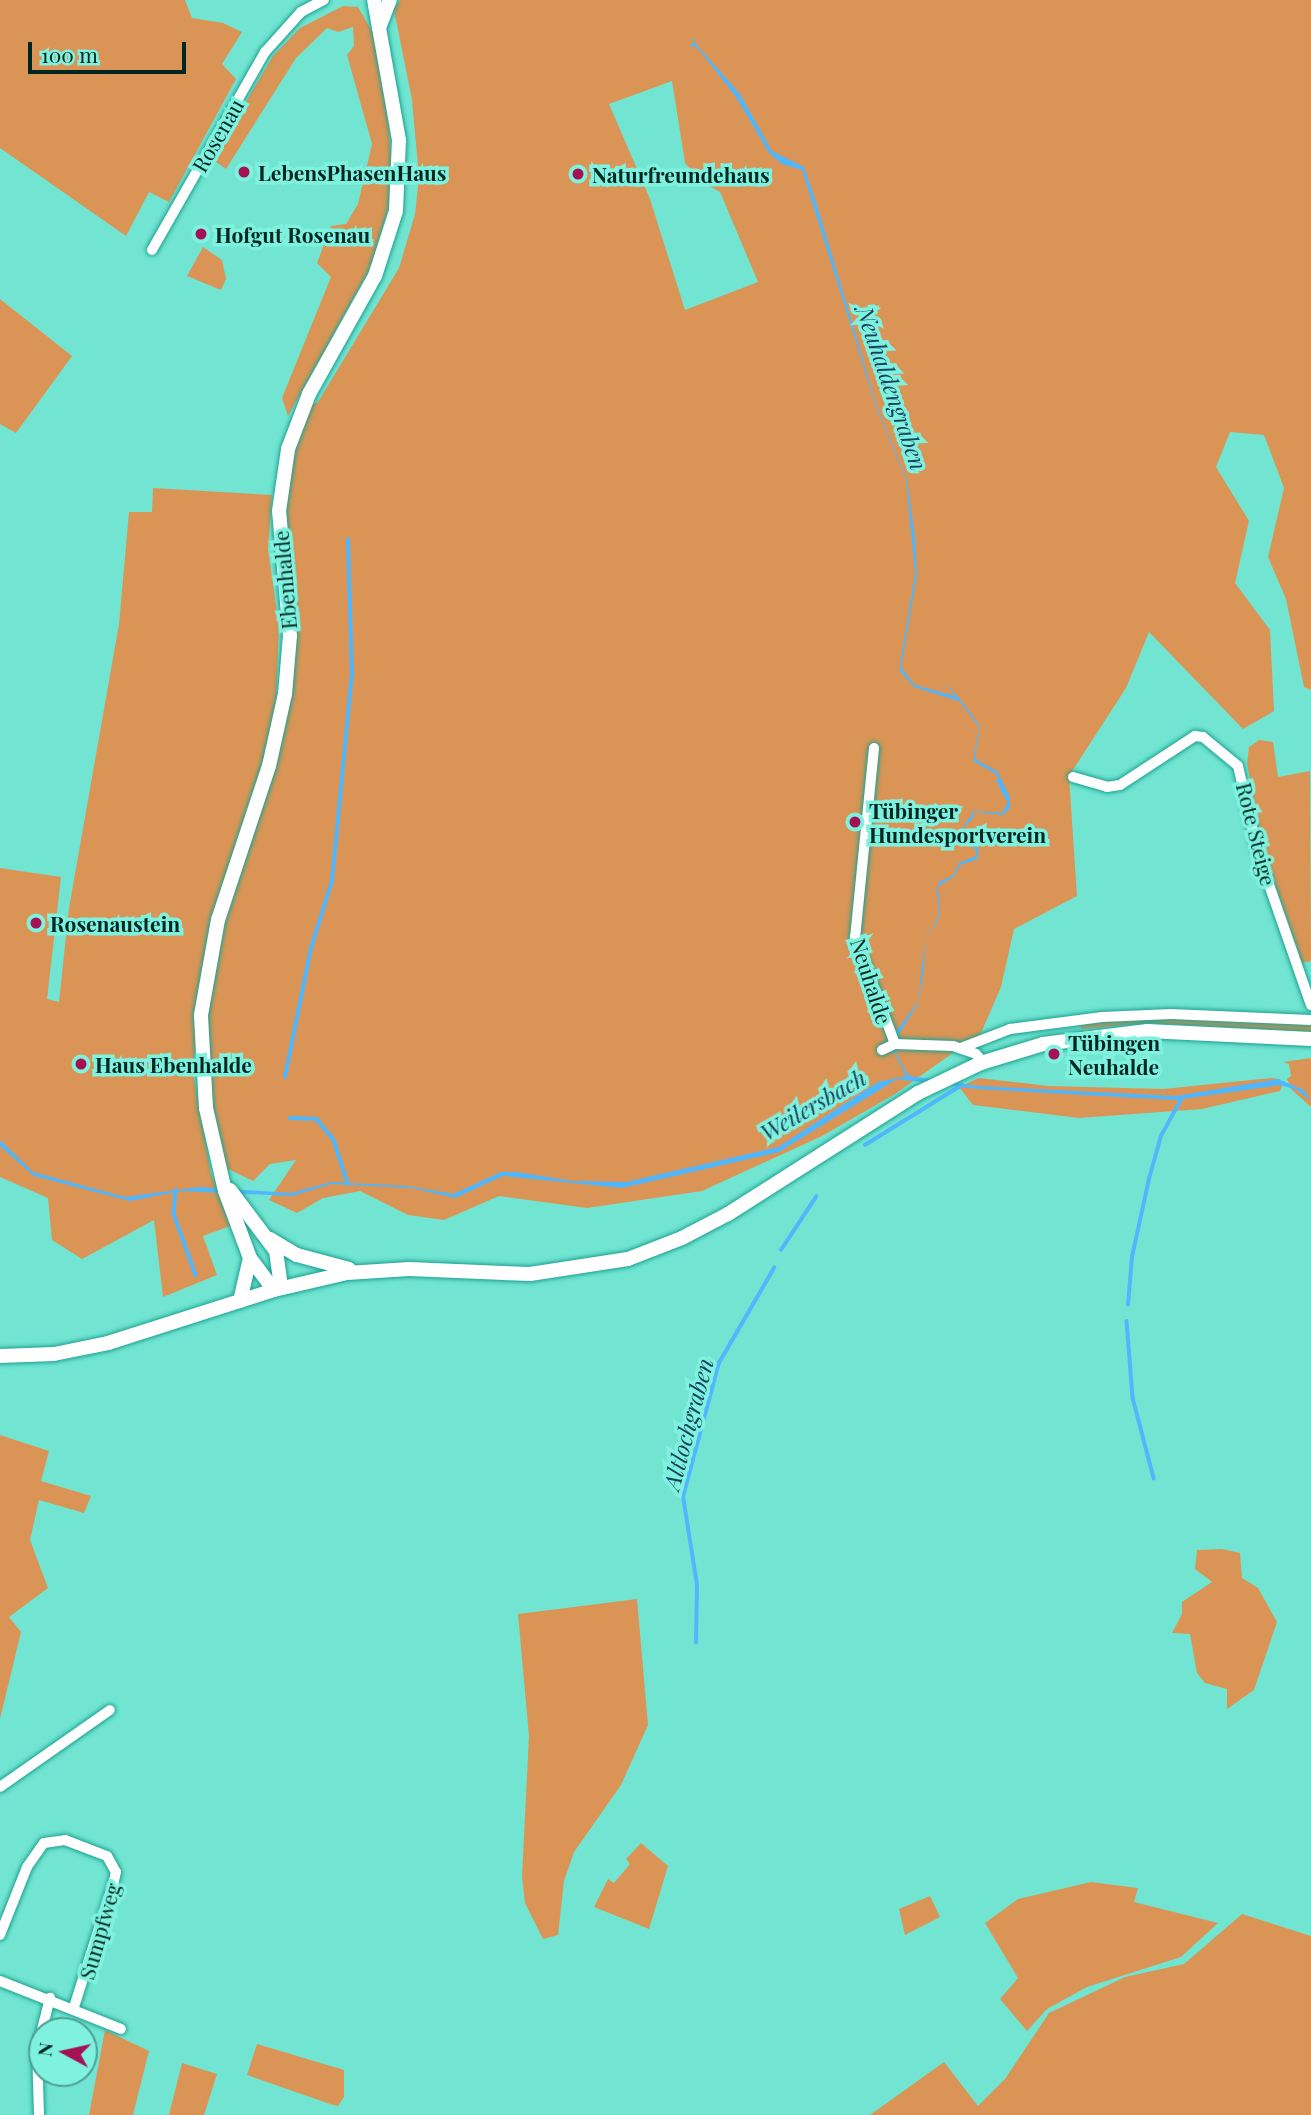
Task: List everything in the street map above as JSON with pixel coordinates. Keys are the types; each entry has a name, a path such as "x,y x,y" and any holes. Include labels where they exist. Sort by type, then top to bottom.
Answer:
{"street":[{"name":"Rosenau","path":"152,250 265,52 301,12 324,0"},
{"name":"Ebenhalde","path":"278,1289 250,1258 229,1207 203,1090 204,992 218,919 269,766 285,694 290,636 279,511 288,449 309,394 375,276 396,211 399,140 374,0"},
{"path":"379,30 390,0"},
{"name":"Rote Steige","path":"1073,777 1107,787 1120,785 1195,736 1203,737 1238,766 1258,853 1311,1005"},
{"name":"Neuhalde","path":"874,748 855,937 895,1044"},
{"path":"961,1048 981,1038 1039,1024 1124,1016 1311,1020"},
{"path":"269,1239 306,1258 360,1271 530,1274 628,1259 682,1238 728,1214 905,1100 979,1064 1043,1044 1125,1032 1311,1039"},
{"name":"Neuhalde","path":"882,1050 895,1044 961,1048 979,1064"},
{"name":"Ebenhalde","path":"221,1173 247,1217 269,1239 281,1264 278,1289"},
{"path":"240,1301 250,1258"},
{"path":"0,1356 54,1353 108,1343 278,1289 360,1271"},
{"path":"0,1787 110,1710"},
{"name":"Sumpfweg","path":"0,1935 18,1885 44,1843 65,1840 107,1856 116,1872 74,2007"},
{"path":"0,1981 74,2007 121,2029"},
{"path":"38,2115 38,2035 50,1998"}],"shaded area":[{"path":"0,0 185,0 192,18 223,23 242,32 222,64 236,79 169,202 149,192 126,236 0,148"},
{"path":"400,0 1311,0 1311,690 1304,687 1286,599 1268,557 1284,488 1264,435 1230,432 1216,467 1249,521 1235,583 1270,630 1274,711 1243,729 1149,632 1126,688 1069,776 1077,896 1014,929 1001,987 981,1033 895,1094 822,1136 702,1191 587,1208 499,1196 444,1220 408,1215 360,1191 323,1198 297,1213 269,1200 296,1160 270,1164 253,1181 218,1164 212,1139 203,992 285,694 280,533 301,410 318,402 399,268 415,214 419,177 412,100 394,10","holes":["672,81 685,163 699,180 720,192 758,282 685,310 650,199 609,104"]},
{"path":"343,6 358,7 373,33 388,114 393,190 372,265 288,416 282,398 331,277 317,263 331,226 346,224 358,204 372,144 347,55 354,46 353,27 338,32 327,28 296,58 226,169 212,159 273,56 300,28"},
{"path":"203,247 222,260 226,279 221,290 187,276"},
{"path":"0,299 72,356 16,433 0,424"},
{"path":"153,488 272,495 268,549 279,626 276,703 263,775 199,990 193,1072 211,1174 233,1225 203,1236 217,1275 163,1297 154,1220 82,1259 52,1240 48,1198 0,1177 0,868 61,877 47,999 59,1002 69,908 119,624 129,512 152,512"},
{"path":"1259,740 1273,742 1278,777 1310,771 1311,961 1302,963 1262,846 1247,763 1249,747"},
{"path":"1153,1017 1311,1024 1311,1032 1148,1023 1081,1029 1080,1022"},
{"path":"1311,1058 1311,1107 1291,1089 1287,1079 1291,1076 1289,1064 1283,1062"},
{"path":"979,1078 1049,1086 1163,1089 1271,1078 1280,1079 1282,1086 1280,1091 1202,1109 1079,1118 973,1105 959,1087"},
{"path":"0,1435 49,1451 41,1481 91,1496 84,1513 39,1500 30,1540 48,1588 9,1617 21,1632 0,1719"},
{"path":"1222,1549 1240,1553 1242,1578 1258,1588 1277,1622 1254,1690 1227,1709 1227,1689 1205,1683 1197,1673 1190,1634 1172,1633 1182,1614 1182,1602 1212,1582 1195,1569 1197,1550"},
{"path":"637,1599 648,1725 621,1785 574,1852 564,1881 558,1935 543,1939 525,1903 522,1876 529,1736 518,1614"},
{"path":"641,1843 668,1866 649,1929 594,1907 608,1879 614,1883 630,1864 626,1859"},
{"path":"1091,1882 1138,1888 1134,1902 1218,1923 1181,1957 1087,1987 1047,2009 1027,2031 1000,1999 1018,1978 985,1923 1018,1899"},
{"path":"930,1896 940,1917 905,1935 899,1909"},
{"path":"1242,1914 1311,1936 1311,2115 870,2115 944,2062 978,2106 1005,2079 1049,2013 1125,1977 1184,1964"},
{"path":"105,2030 149,2051 133,2115 89,2115 94,2087 98,2087 98,2067"},
{"path":"257,2044 344,2070 344,2097 338,2106 247,2075"},
{"path":"182,2063 217,2074 204,2115 169,2115"}],"water":[{"path":"693,33 696,44 740,94 772,151 804,167 878,410 907,479 917,575 901,668 915,685 955,696 944,681 959,698 980,726 975,759 997,771 1010,797 1010,808 1003,815 975,812 963,828 978,848 979,856 960,865 955,876 938,886 938,921 925,940 937,920 937,887 939,882 954,875 959,863 978,855 962,828 974,811 1002,813 1009,800 995,773 973,761 979,727 959,701 914,687 899,670 915,574 906,479 877,410 802,170 782,164 769,153 736,97 697,47 689,46 694,43 691,37 695,42"},
{"path":"925,940 924,969 918,1004 892,1045 910,1076 979,1086 1176,1096 1278,1079 1304,1090 1311,1101 1297,1090 1280,1085 1176,1100 977,1089 897,1079 779,1152 622,1188 503,1176 455,1198 412,1188 331,1184 292,1196 181,1191 130,1201 34,1176 0,1146 0,1140 33,1172 125,1197 199,1187 291,1193 331,1182 408,1186 453,1194 501,1172 572,1181 626,1182 778,1147 878,1082 906,1076 891,1046 892,1037 918,1002"}],"waterway":[{"path":"285,1077 311,948 332,881 352,675 348,540"},
{"name":"Neuhaldengraben","path":"999,781 1008,799"},
{"name":"Altlochgraben","path":"865,1145 962,1085"},
{"path":"1128,1305 1132,1257 1149,1179 1161,1136 1182,1098"},
{"path":"290,1118 317,1119 334,1140 348,1184"},
{"path":"176,1190 174,1214 196,1275"},
{"name":"Altlochgraben","path":"781,1250 816,1197"},
{"name":"Altlochgraben","path":"696,1643 697,1585 683,1497 719,1363 774,1268"},
{"path":"1127,1321 1133,1398 1154,1478"}],"place":[{"name":"LebensPhasenHaus","path":"244,172"},
{"name":"Naturfreundehaus","path":"578,174"},
{"name":"Hofgut Rosenau","path":"201,234"},
{"name":"Tübinger Hundesportverein","path":"855,822"},
{"name":"Rosenaustein","path":"36,923"},
{"name":"Tübingen Neuhalde","path":"1054,1054"},
{"name":"Haus Ebenhalde","path":"81,1064"}],"water label":[{"name":"Weilersbach","path":"813,1105"}]}
